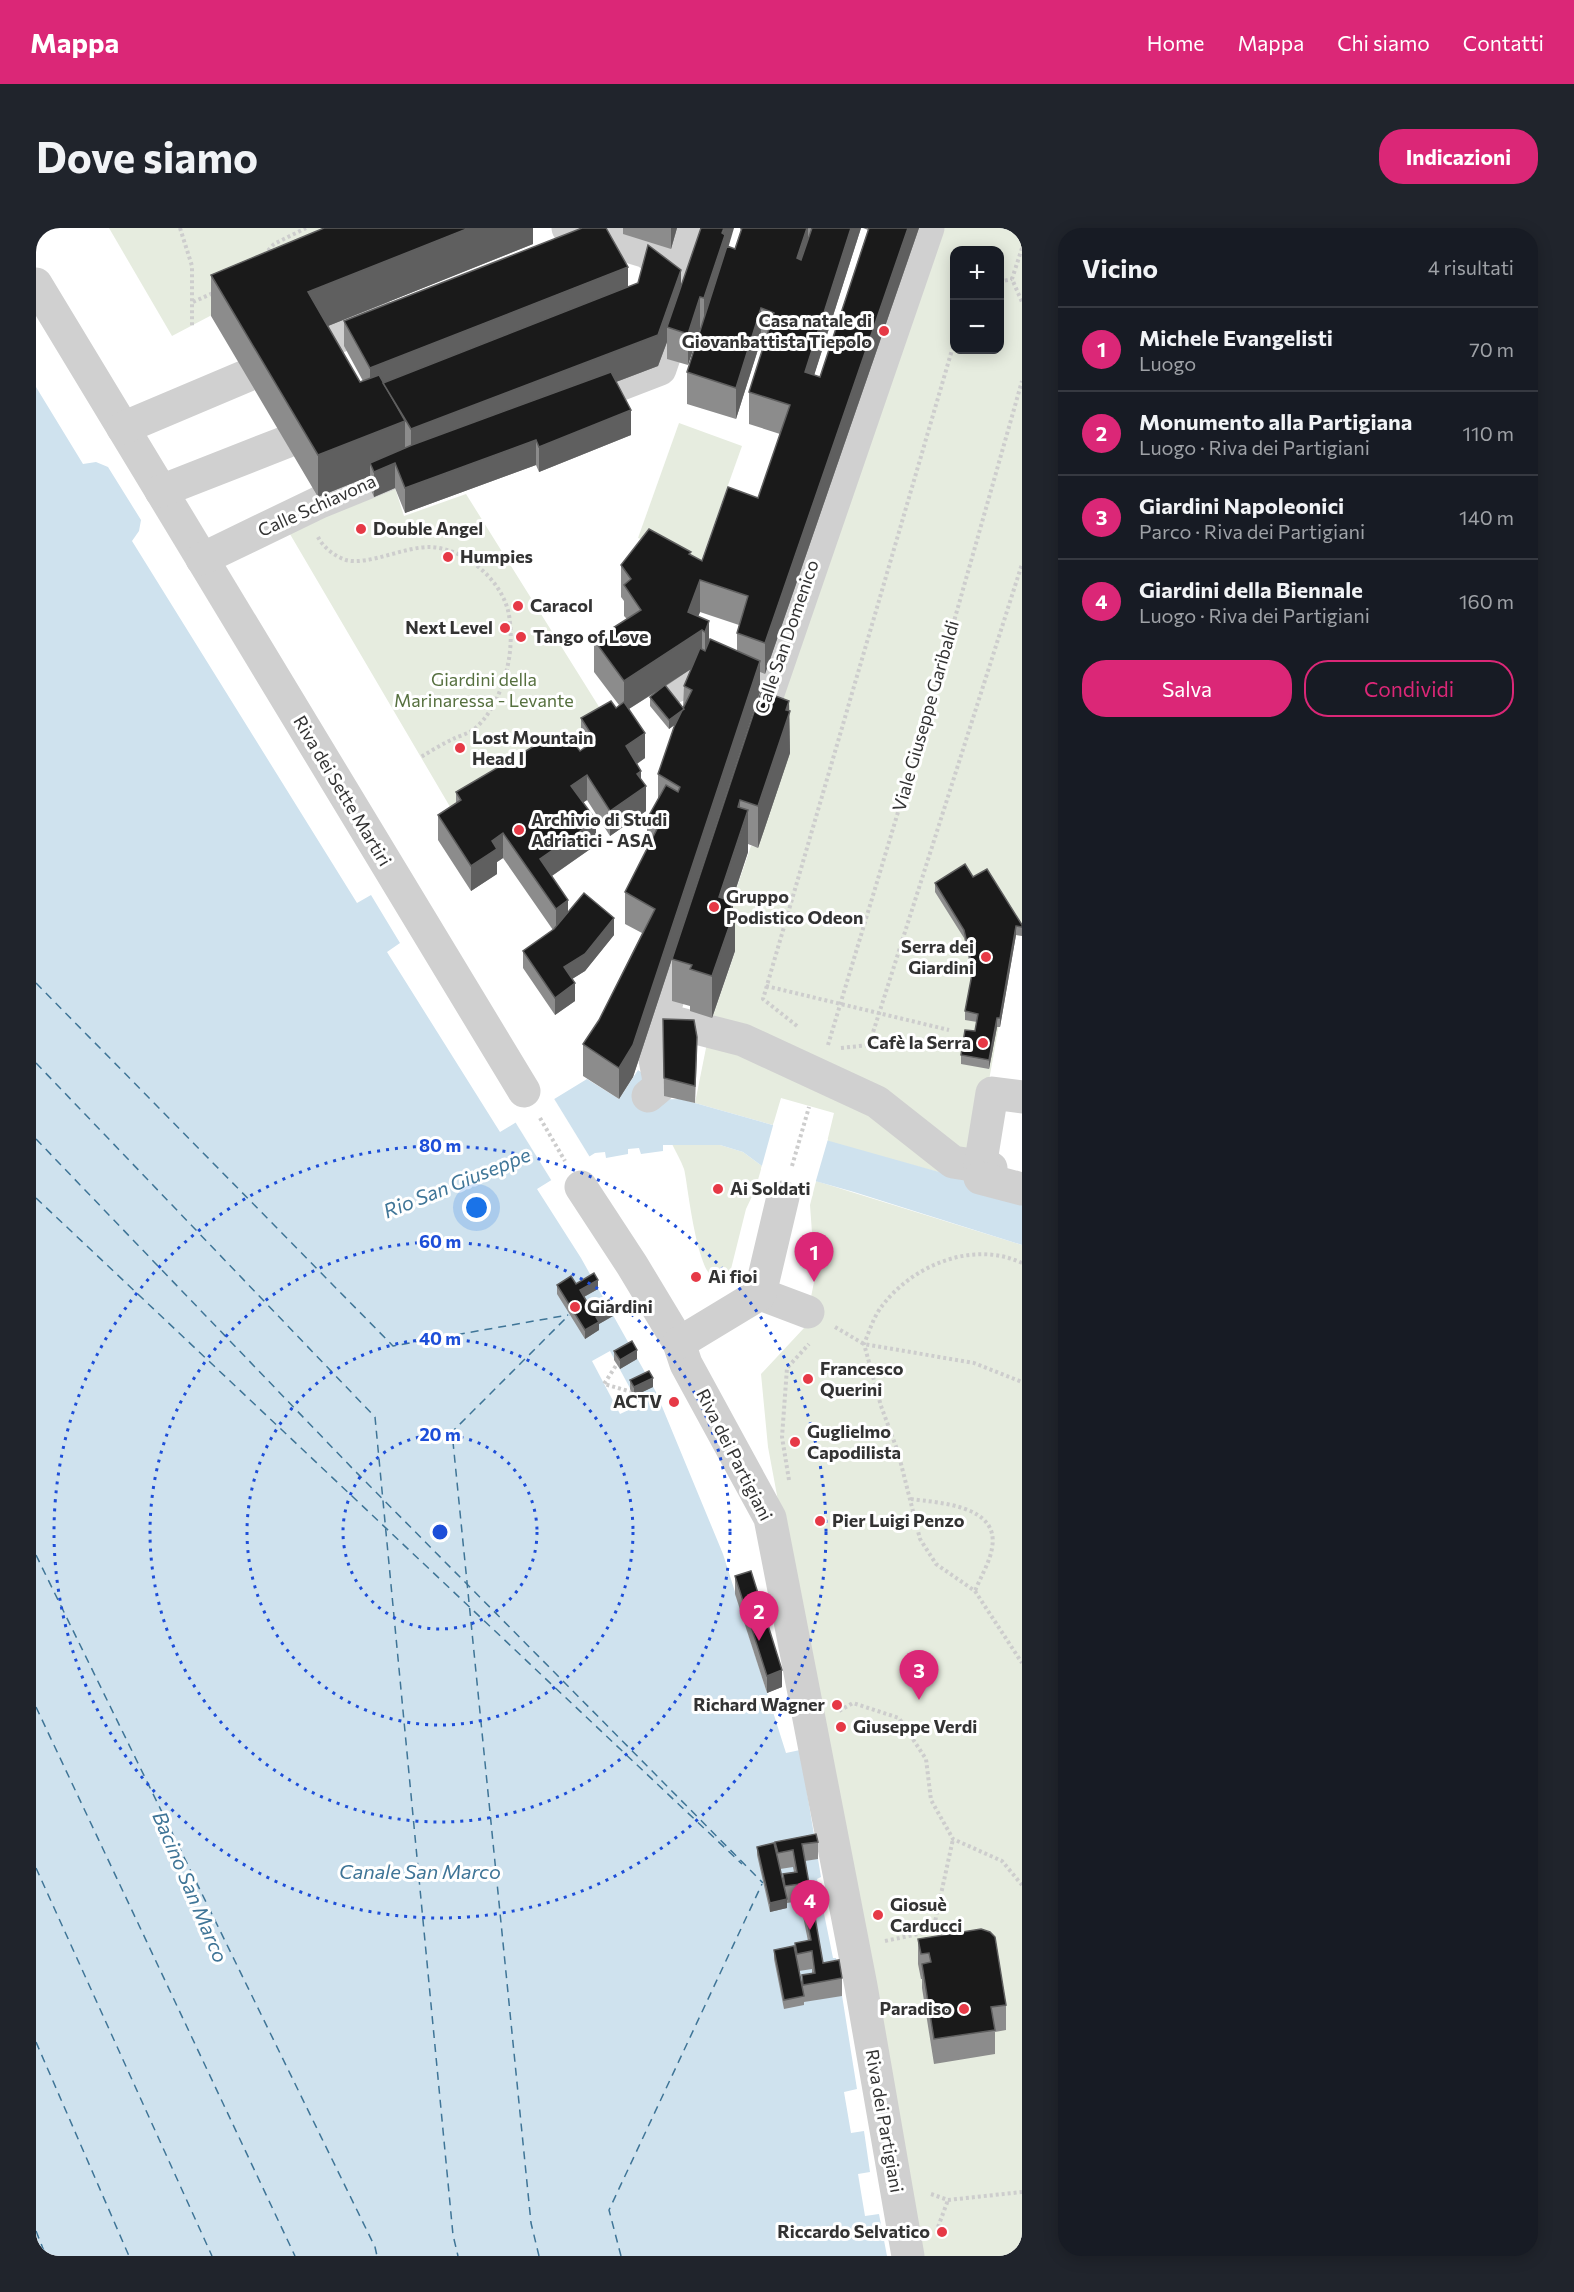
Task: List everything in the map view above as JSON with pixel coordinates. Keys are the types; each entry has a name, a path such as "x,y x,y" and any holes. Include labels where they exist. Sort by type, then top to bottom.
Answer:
{"street":[{"path":"676,276 690,228"},
{"name":"Calle San Domenico","path":"744,764 888,332 928,228"},
{"path":"551,411 660,369 688,286 647,252 607,234 562,235"},
{"path":"639,285 647,252"},
{"name":"Riva dei Sette Martiri","path":"36,284 524,1091"},
{"path":"344,370 321,343 415,306"},
{"path":"123,428 246,376"},
{"path":"393,435 410,465"},
{"path":"161,491 286,442"},
{"name":"Calle Schiavona","path":"202,559 302,511 443,453"},
{"path":"681,694 710,663 771,686"},
{"path":"695,908 652,1059 743,1040 877,1102 953,1161 995,1173 992,1093 1022,1097"},
{"name":"Riva dei Partigiani","path":"581,1187 679,1343 686,1364 770,1518 810,1733 826,1854 851,1988 895,2183 908,2256"},
{"path":"679,1343 760,1294 783,1197"},
{"path":"760,1294 808,1312"}],"path":[{"path":"180,228 192,266 192,326"},
{"path":"258,261 274,244 306,228"},
{"path":"1022,248 1012,279 1022,302"},
{"path":"1004,281 1012,279"},
{"path":"193,302 223,289"},
{"path":"799,1028 763,999 951,354"},
{"name":"Viale Giuseppe Garibaldi","path":"879,1013 869,1045 826,1050 932,699 1022,381"},
{"path":"302,511 322,544 346,560 361,561 400,550 431,547 452,551 468,559 485,574 500,594 508,614 510,642 507,673 497,699 474,729 421,757"},
{"path":"879,1013 1022,564"},
{"path":"766,986 948,1030"},
{"path":"783,1197 810,1106"},
{"path":"543,1123 559,1151"},
{"path":"1022,1263 1013,1258 977,1254 945,1259 909,1277 880,1307 864,1344 911,1499 920,1539 936,1564 975,1591 1022,1663"},
{"path":"864,1344 974,1363 1022,1382"},
{"path":"626,1359 617,1364 604,1384 632,1392 641,1387"},
{"path":"911,1499 955,1505 976,1513 991,1530 993,1548 975,1591"},
{"path":"837,1712 853,1703 899,1718 926,1759 931,1800 953,1839 1002,1860 1022,1885"},
{"path":"842,1931 933,1931 953,1839"},
{"path":"895,2183 902,2182 948,2200 1022,2192"}],"green space":[{"path":"109,228 377,228 172,336"},
{"path":"935,228 1022,228 1022,936 1015,935 971,1181 827,1142 834,1113 781,1098 773,1125 695,1103 712,1018 735,952 730,907 751,846 758,847 789,753 762,733"},
{"path":"679,423 742,446 701,561 638,538"},
{"name":"Giardini della Marinaressa - Levante","path":"395,488 404,516 466,494 611,726 456,817 287,529"},
{"path":"672,1144 720,1145 743,1152 762,1166 755,1190 746,1209 730,1273 719,1281 710,1275 703,1261 692,1218 684,1169"},
{"path":"816,1181 1022,1245 1022,2256 916,2256 768,1447 761,1374 804,1328 814,1282 809,1263 812,1233 810,1205"}],"water":[{"name":"Canale San Marco","path":"36,387 83,464 96,462 108,467 141,520 139,531 132,541 357,903 371,895 400,943 387,952 500,1132 587,1079 619,1099 638,1070 653,1080 641,1100 680,1099 695,1103 971,1181 1022,1203 1022,1245 854,1192 762,1166 743,1152 720,1145 663,1145 663,1151 641,1154 639,1148 628,1149 628,1154 606,1158 605,1152 595,1153 537,1189 581,1258 656,1392 723,1554 786,1753 800,1750 821,1877 817,1879 833,1958 836,1958 857,2089 844,2092 851,2133 864,2131 870,2172 858,2174 865,2216 879,2214 887,2256 36,2256"}],"pier":[{"path":"553,1097 591,1159 553,1183 514,1120"},
{"path":"774,1122 828,1139 815,1184 761,1169"},
{"name":"Giardini","path":"610,1351 639,1405 620,1414 592,1361"}],"building":[{"path":"324,228 469,228 308,292 360,382 379,375 405,421 318,455 211,275"},
{"path":"582,228 606,228 628,267 370,368 344,321"},
{"path":"701,228 724,228 722,233 725,235 704,298 700,297 688,334 667,327"},
{"path":"742,228 807,228 797,258 801,260 812,228 851,228 805,372 820,377 869,228 908,228 765,643 737,633 748,596 700,580 688,612 709,621 705,632 702,630 624,681 594,640 641,610 624,585 631,579 621,565 649,529 691,552 689,554 702,561 728,487 758,498 790,405 749,392 774,313 761,308 736,388 687,372 727,246 735,249"},
{"path":"648,245 681,270 658,335 411,429 383,383 638,283"},
{"path":"611,372 631,410 539,447 536,440 405,488 395,463 374,472 370,463 412,445"},
{"path":"710,639 760,661 633,1045 619,1068 583,1044 599,1020 655,909 625,892 659,825 647,819 666,785 678,792 680,787 658,774 674,727 692,690 684,686 700,648 705,651"},
{"path":"665,685 684,709 669,720 650,697"},
{"path":"762,691 789,701 786,710 790,711 758,806 740,800 738,807 748,810 719,897 733,902 731,908 735,910 712,976 690,969 692,965 672,959"},
{"name":"Archivio di Studi Adriatici - ASA","path":"611,701 616,708 624,702 645,733 626,746 641,771 637,774 646,786 610,811 587,775 571,786 596,820 540,859 568,900 556,909 503,833 492,841 497,849 471,866 438,815 461,800 456,792 553,735 558,742 568,735 580,751 595,740 581,718"},
{"name":"Serra dei Giardini","path":"965,864 973,877 987,869 1022,925 1022,927 1016,926 1000,1018 997,1018 989,1060 961,1055 965,1030 975,1031 978,1014 965,1011 973,969 964,930 935,883"},
{"path":"584,893 614,918 585,954 564,967 575,983 555,998 523,951 554,929"},
{"path":"663,1019 694,1020 697,1037 695,1086 664,1078"},
{"path":"594,1273 598,1280 580,1290 591,1309 609,1300 613,1307 596,1317 599,1322 585,1330 557,1285 571,1276 576,1284"},
{"path":"632,1341 637,1350 620,1360 614,1351"},
{"path":"649,1371 653,1378 634,1387 630,1380"},
{"path":"751,1571 782,1670 767,1676 735,1576"},
{"path":"816,1834 818,1842 802,1844 823,1963 839,1960 842,1978 803,1985 802,1975 815,1973 812,1951 797,1954 795,1943 811,1940 800,1884 785,1886 783,1874 797,1872 793,1850 778,1853 775,1842"},
{"path":"774,1843 787,1899 770,1903 757,1847"},
{"name":"Paradiso","path":"981,1929 990,1932 995,1937 1006,2005 991,2007 995,2030 934,2039 922,1964 931,1962 929,1953 921,1954 918,1939"},
{"path":"794,1946 804,1996 784,2000 774,1950"}],"ferry route":[{"path":"36,983 393,1346 568,1315"},
{"path":"36,1063 375,1417 453,2235 458,2256"},
{"path":"36,1139 352,1468 763,1883"},
{"path":"36,1198 742,1864"},
{"path":"539,2256 531,2223 452,1432 569,1315"},
{"path":"36,1555 375,2247 377,2256"},
{"path":"36,1707 295,2256"},
{"path":"36,1868 212,2256"},
{"path":"621,2256 609,2210 762,1884"},
{"path":"36,2042 129,2256"},
{"path":"36,2231 46,2256"}],"place":[{"name":"Casa natale di Giovanbattista Tiepolo","path":"884,331"},
{"name":"Double Angel","path":"361,529"},
{"name":"Humpies","path":"448,557"},
{"name":"Caracol","path":"518,606"},
{"name":"Next Level","path":"505,628"},
{"name":"Tango of Love","path":"521,637"},
{"name":"Lost Mountain Head I","path":"460,748"},
{"name":"Archivio di Studi Adriatici - ASA","path":"519,830"},
{"name":"Gruppo Podistico Odeon","path":"714,907"},
{"name":"Serra dei Giardini","path":"986,957"},
{"name":"Cafè la Serra","path":"983,1043"},
{"name":"Ai Soldati","path":"718,1189"},
{"name":"Ai fioi","path":"696,1277"},
{"name":"Michele Evangelisti","path":"814,1282"},
{"name":"Giardini","path":"575,1307"},
{"name":"Francesco Querini","path":"808,1379"},
{"name":"ACTV","path":"674,1402"},
{"name":"Guglielmo Capodilista","path":"795,1442"},
{"name":"Pier Luigi Penzo","path":"820,1521"},
{"name":"Monumento alla Partigiana","path":"759,1641"},
{"name":"Giardini Napoleonici","path":"919,1700"},
{"name":"Richard Wagner","path":"837,1705"},
{"name":"Giuseppe Verdi","path":"841,1727"},
{"name":"Giosuè Carducci","path":"878,1915"},
{"name":"Giardini della Biennale","path":"810,1930"},
{"name":"Paradiso","path":"964,2009"},
{"name":"Riccardo Selvatico","path":"942,2232"}],"water label":[{"name":"Rio San Giuseppe","path":"457,1183"},
{"name":"Bacino San Marco","path":"190,1887"}]}
